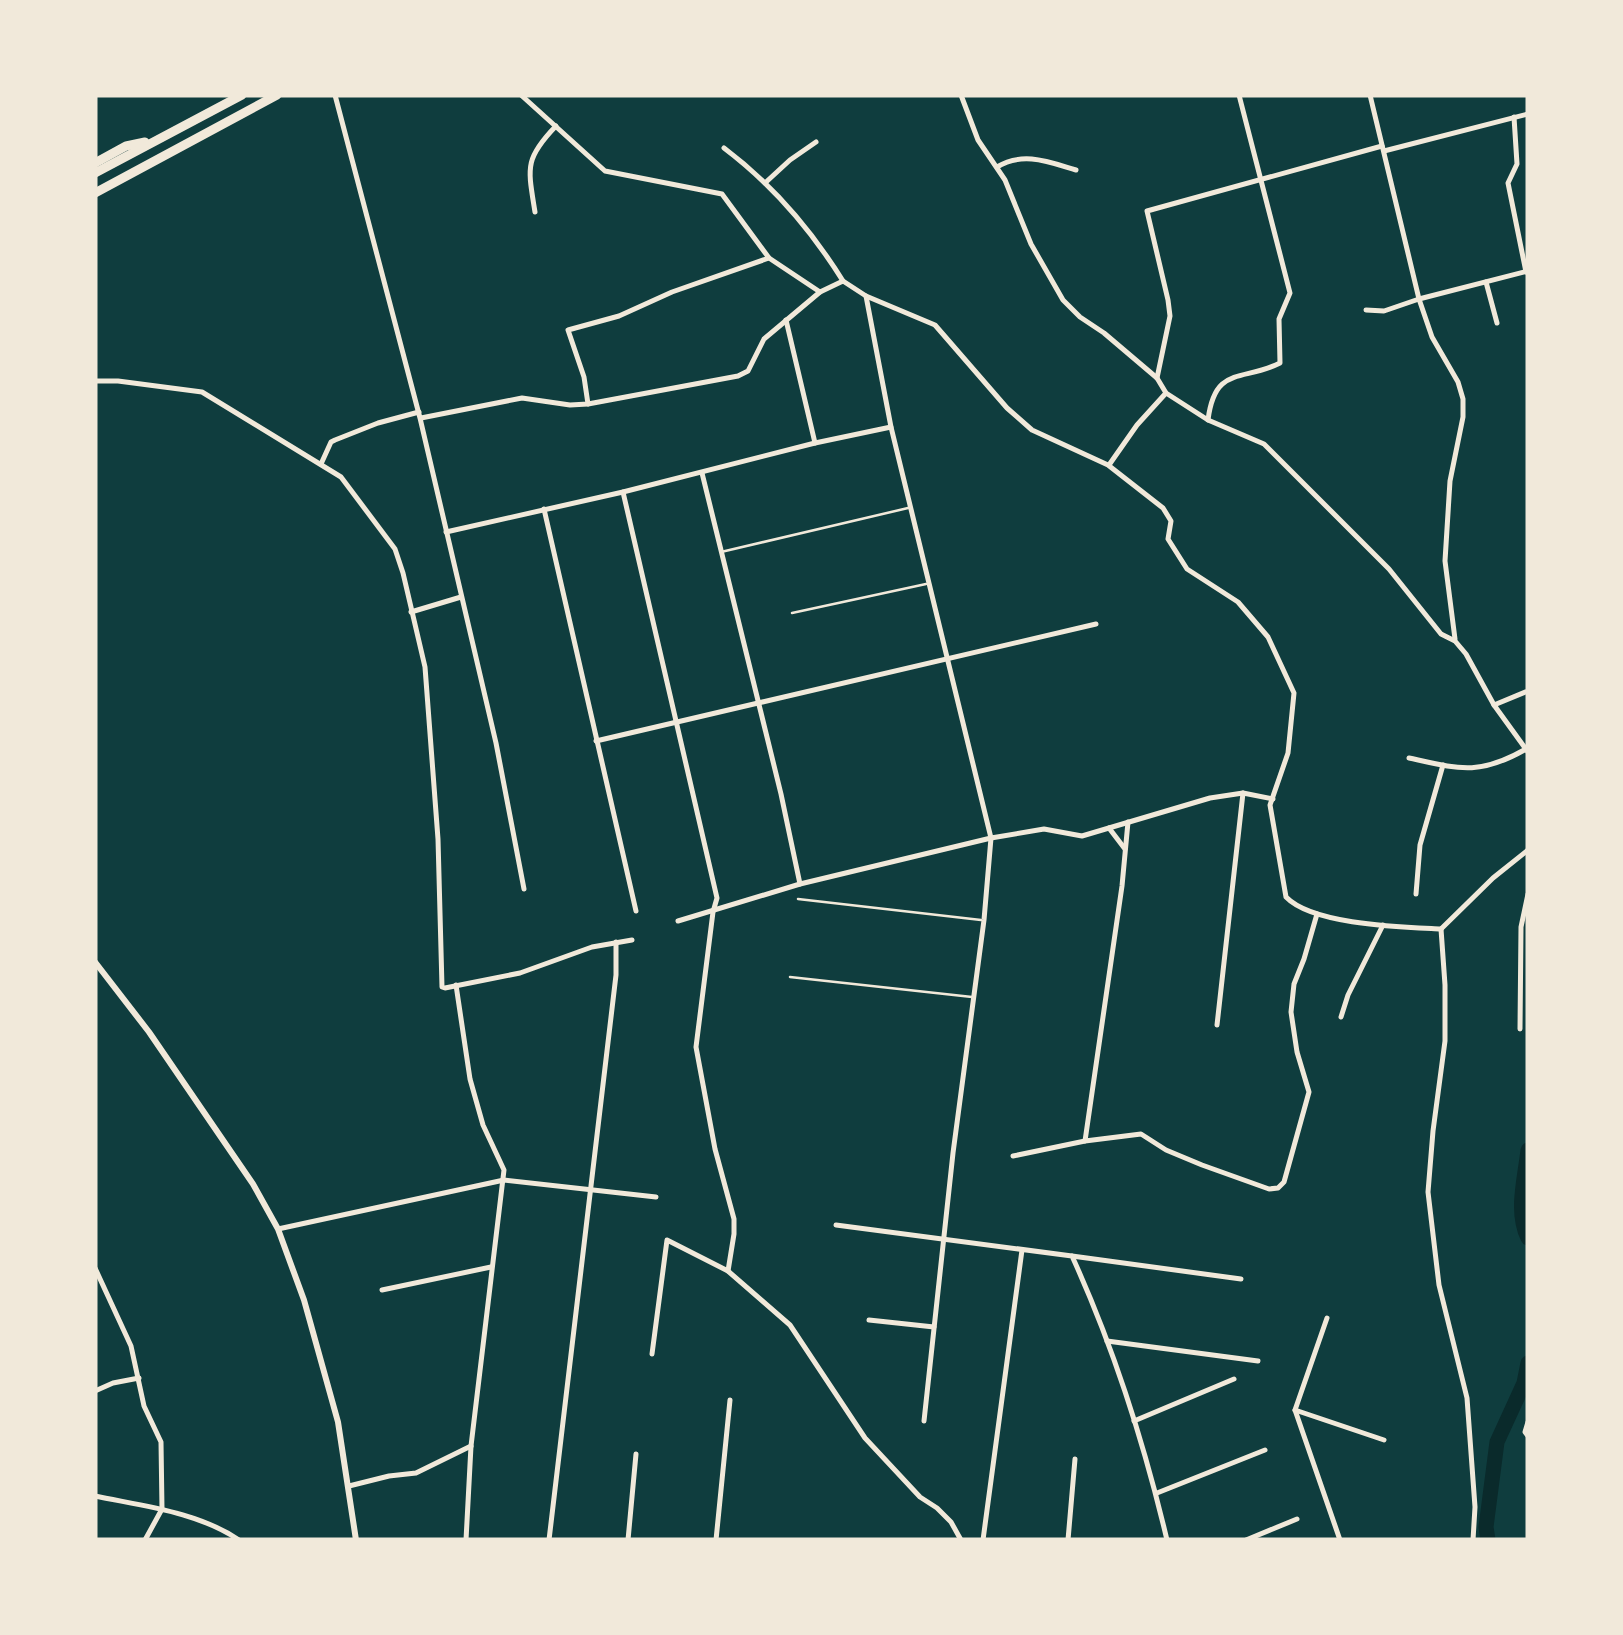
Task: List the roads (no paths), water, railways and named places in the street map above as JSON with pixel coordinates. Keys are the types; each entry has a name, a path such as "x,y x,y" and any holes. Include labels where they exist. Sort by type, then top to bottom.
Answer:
{"main road":[{"path":"95,173 242,95"},
{"path":"95,193 277,95"},
{"path":"95,163 126,146 158,140"}],"street":[{"path":"335,95 420,415 496,743 524,889"},
{"path":"520,95 605,171 722,194 770,258 820,292"},
{"path":"960,95 978,140 1005,180 1030,244 1063,300 1158,378 1166,393 1208,420 1264,444 1389,569 1442,634 1455,641 1527,751 1490,766 1470,769 1409,758"},
{"path":"1208,420 1211,398 1218,387 1280,363 1278,319 1290,293 1240,95"},
{"path":"1370,95 1419,300 1432,338 1464,399 1450,481 1445,561 1455,641"},
{"path":"1158,378 1170,316 1147,211 1528,114"},
{"path":"1366,310 1384,311 1527,272 1508,183 1517,164 1514,117"},
{"path":"535,212 530,181 532,154 556,126"},
{"path":"765,183 816,142"},
{"path":"724,148 749,167 803,221 843,281 866,296 934,325 1007,408 1032,430 1108,466 1163,508 1171,521 1168,539 1187,569 1238,602 1268,637 1294,693 1288,752 1270,805 1283,890 1292,903 1317,914 1383,926 1441,929 1492,878 1528,850"},
{"path":"997,167 1007,161 1035,158 1076,170"},
{"path":"588,404 584,377 568,330 619,316 672,292 770,258"},
{"path":"321,464 331,442 378,423 522,398 588,404 738,376 748,371 764,338 820,292 843,281"},
{"path":"1486,282 1497,322"},
{"path":"866,296 909,507 991,838 924,1421"},
{"path":"786,320 815,443"},
{"path":"95,380 202,392 341,477 395,548 425,667 438,839 440,983 445,988 520,973 592,948 632,940"},
{"path":"1108,466 1166,393"},
{"path":"446,532 891,427"},
{"path":"702,474 800,884"},
{"path":"623,492 717,898 696,1047 715,1148 734,1220 728,1271"},
{"path":"544,509 636,911"},
{"path":"412,612 460,597"},
{"path":"596,741 1096,624"},
{"path":"1494,706 1528,690"},
{"path":"1416,894 1420,844 1442,765"},
{"path":"678,921 800,884 991,838 1044,829 1082,836 1210,798 1242,793 1273,799"},
{"path":"1217,1025 1242,793"},
{"path":"1085,1141 1128,822"},
{"path":"1109,828 1126,849"},
{"path":"1520,1029 1521,927 1528,894"},
{"path":"1013,1156 1141,1134 1202,1165 1269,1189 1278,1188 1284,1182 1309,1092 1291,1012 1294,984 1317,914"},
{"path":"1341,1017 1383,926"},
{"path":"1441,929 1445,1041 1428,1192 1439,1285 1467,1398 1475,1506 1473,1540"},
{"path":"549,1540 616,975 616,942"},
{"path":"95,962 98,974 148,1032 253,1184 278,1229 304,1300 338,1422 354,1540"},
{"path":"456,986 470,1079 483,1125 504,1170 471,1446 466,1540"},
{"path":"278,1229 504,1180 656,1197"},
{"path":"836,1225 1241,1279"},
{"path":"652,1354 667,1240 728,1271 790,1326 865,1438 920,1497 951,1522 961,1540"},
{"path":"983,1540 1022,1250"},
{"path":"1072,1256 1098,1313 1134,1421 1167,1540"},
{"path":"382,1290 491,1267"},
{"path":"95,1268 131,1346 144,1406 161,1442 162,1510 145,1540"},
{"path":"1327,1318 1295,1410 1340,1540"},
{"path":"869,1320 934,1327"},
{"path":"1107,1341 1258,1360"},
{"path":"95,1391 139,1378"},
{"path":"1134,1421 1234,1380"},
{"path":"716,1540 730,1400"},
{"path":"1295,1410 1384,1440"},
{"path":"1528,1422 1528,1436"},
{"path":"348,1486 416,1474 471,1446"},
{"path":"1156,1494 1265,1450"},
{"path":"628,1540 636,1454"},
{"path":"1068,1540 1075,1459"},
{"path":"95,1496 162,1510 224,1530 239,1540"},
{"path":"1246,1540 1297,1518"}],"lane":[{"path":"721,552 909,507"},
{"path":"792,614 928,584"},
{"path":"798,899 984,920"},
{"path":"790,977 973,997"}],"waterway":[{"path":"1528,1150 1521,1206 1528,1238"},
{"path":"1488,1540 1486,1527 1497,1442 1524,1383 1528,1363"}]}
